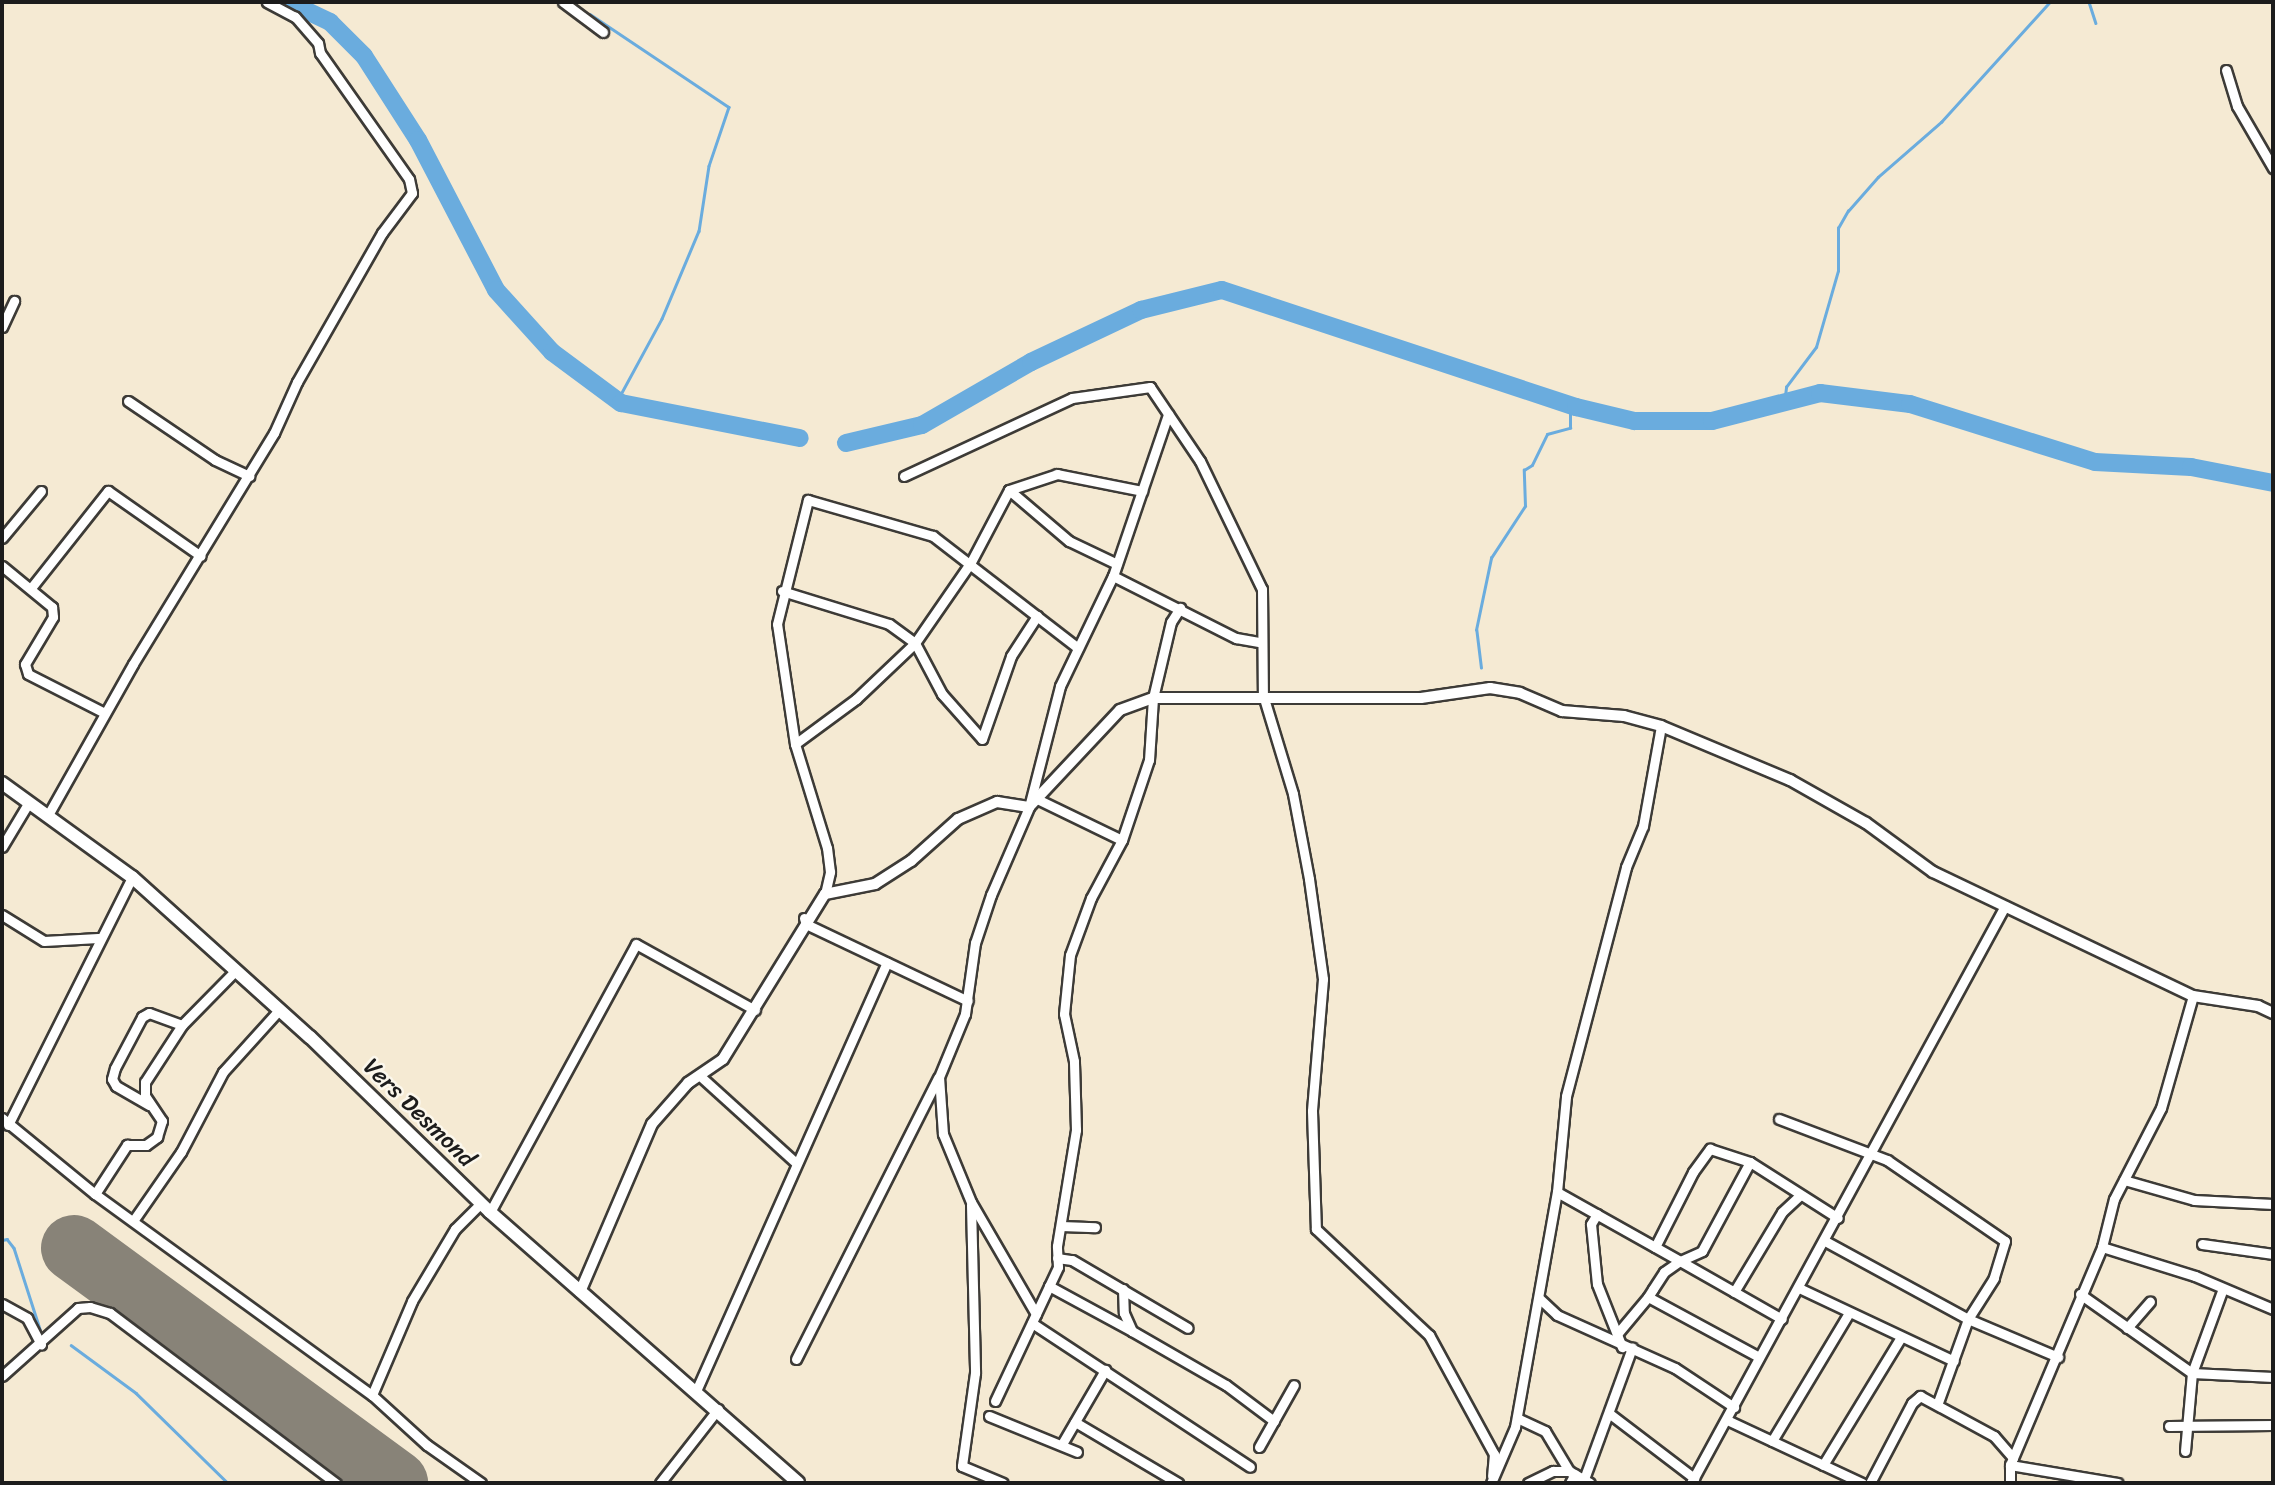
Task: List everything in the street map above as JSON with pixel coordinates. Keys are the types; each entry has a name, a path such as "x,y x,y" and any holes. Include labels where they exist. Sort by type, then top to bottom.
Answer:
{"main road":[{"name":"Vers Desmond","path":"2,783 132,877 280,1009 486,1207 580,1292 718,1409 798,1483"}],"street":[{"path":"48,815 105,713 248,476 303,370 382,233 412,193 410,179 320,53 318,43 295,16 267,2"},
{"path":"563,2 603,32"},
{"path":"2226,70 2237,106 2273,168"},
{"path":"2,327 14,301"},
{"path":"904,476 1072,398 1150,387 1200,461 1262,589 1259,642 1263,695 1293,794 1323,979 1312,1111 1316,1229 1429,1335 1493,1454 1491,1480"},
{"path":"128,401 215,460 248,476"},
{"path":"796,1359 939,1077 968,1001 975,943 1033,803 1060,687 1113,576 1168,414"},
{"path":"795,744 856,699 915,643 971,562 1009,490 1057,474 1142,491"},
{"path":"1009,490 1069,541 1116,564"},
{"path":"2,538 41,491"},
{"path":"31,588 108,491 201,556"},
{"path":"580,1292 652,1124 699,1075 723,1059 755,1010 805,921 825,894 830,872 827,848 795,744 777,624 782,591 808,500 933,536 971,562 1078,649"},
{"path":"2,566 51,607 52,617 25,668 105,713"},
{"path":"1113,576 1237,638 1259,642"},
{"path":"782,591 889,624 915,643 942,694 982,739 1011,656 1037,616"},
{"path":"995,1401 1049,1286 1058,1258 1076,1130 1074,1060 1065,1014 1070,955 1091,898 1122,840 1149,760 1153,698 1171,622 1180,608"},
{"path":"1033,803 1119,710 1153,698 1263,695 1421,698 1490,688 1520,693 1562,711 1623,716 1661,726 1790,780 1866,823 1933,872 2193,996 2258,1006 2273,1013"},
{"path":"1491,1480 1517,1418 1557,1192 1566,1096 1626,867 1643,826 1661,726"},
{"path":"2,847 29,802"},
{"path":"825,894 875,884 911,861 958,819 997,802 1033,803 1122,840"},
{"path":"132,877 5,1121 95,1194 372,1395 418,1438 481,1483"},
{"path":"1610,1414 1692,1481 1838,1218 2005,906"},
{"path":"2,915 44,941 98,938"},
{"path":"805,921 968,1001"},
{"path":"372,1395 412,1301 455,1229 486,1207 636,944 755,1010"},
{"path":"696,1391 887,962"},
{"path":"150,1106 145,1082 182,1025 236,970"},
{"path":"2010,1483 2012,1461 2102,1247 2114,1199 2161,1108 2193,996"},
{"path":"133,1221 181,1152 223,1072 280,1009"},
{"path":"95,1194 127,1145 146,1145 157,1137 162,1121 150,1106 116,1086 112,1079 115,1068 142,1017 149,1013 182,1025"},
{"path":"699,1075 796,1163"},
{"path":"939,1077 943,1134 971,1202 1034,1319 1250,1467"},
{"path":"1779,1119 1901,1169 2005,1241 1994,1278 1968,1319 1937,1405"},
{"path":"1656,1247 1693,1172 1710,1149 1751,1162 1838,1218"},
{"path":"1616,1334 1648,1297 1664,1272 1702,1251 1751,1162"},
{"path":"2124,1180 2194,1200 2273,1204"},
{"path":"1557,1192 1782,1319"},
{"path":"1734,1292 1782,1212 1800,1195"},
{"path":"971,1202 975,1373 962,1466 1003,1483"},
{"path":"1597,1214 1591,1224 1597,1284 1616,1334 1627,1348"},
{"path":"1061,1226 1095,1227"},
{"path":"1825,1241 1968,1319 2058,1357"},
{"path":"2202,1244 2273,1254"},
{"path":"2102,1247 2195,1276 2222,1291 2273,1309"},
{"path":"1058,1258 1072,1260 1188,1328"},
{"path":"1049,1286 1226,1385 1274,1421"},
{"path":"1799,1288 1900,1338 1954,1361"},
{"path":"1123,1289 1124,1313 1132,1331"},
{"path":"2185,1451 2192,1373 2222,1291"},
{"path":"2080,1294 2192,1373 2273,1377"},
{"path":"1648,1297 1759,1357"},
{"path":"1540,1299 1557,1315 1675,1368 1734,1407"},
{"path":"2127,1328 2150,1302"},
{"path":"2,1304 27,1318 41,1344"},
{"path":"2,1376 41,1344 78,1308 110,1313 322,1478 336,1483"},
{"path":"1772,1441 1849,1313"},
{"path":"1823,1465 1900,1338"},
{"path":"1570,1483 1579,1477 1610,1414 1627,1348"},
{"path":"1062,1444 1105,1370"},
{"path":"1259,1447 1294,1385"},
{"path":"1870,1483 1912,1403 1920,1396 1994,1436 2012,1461 2117,1483"},
{"path":"660,1483 718,1409"},
{"path":"989,1416 1077,1452"},
{"path":"1517,1418 1545,1431 1579,1477"},
{"path":"1727,1420 1862,1483"},
{"path":"1075,1422 1178,1483"},
{"path":"2169,1426 2273,1425"},
{"path":"1528,1483 1553,1471 1579,1477"}],"waterway":[{"path":"288,2 330,22 364,56 418,140 496,290 552,352 621,403 800,438"},
{"path":"1784,404 1786,387 1816,347 1838,271 1838,228 1848,211 1878,177 1941,122 2050,2"},
{"path":"2089,2 2096,23"},
{"path":"590,14 729,107 709,166 699,231 662,319 618,400"},
{"path":"846,443 922,425 1031,362 1141,310 1222,290 1576,407 1634,421 1712,421 1820,393 1910,404 2095,462 2191,467 2273,483"},
{"path":"1481,668 1476,630 1491,558 1525,506 1524,470 1532,465 1547,434 1570,428 1570,414 1576,407"},
{"path":"2,1240 7,1239 14,1248 40,1329"},
{"path":"71,1345 136,1393 228,1483"}],"runway":[{"path":"74,1248 395,1483"}]}
